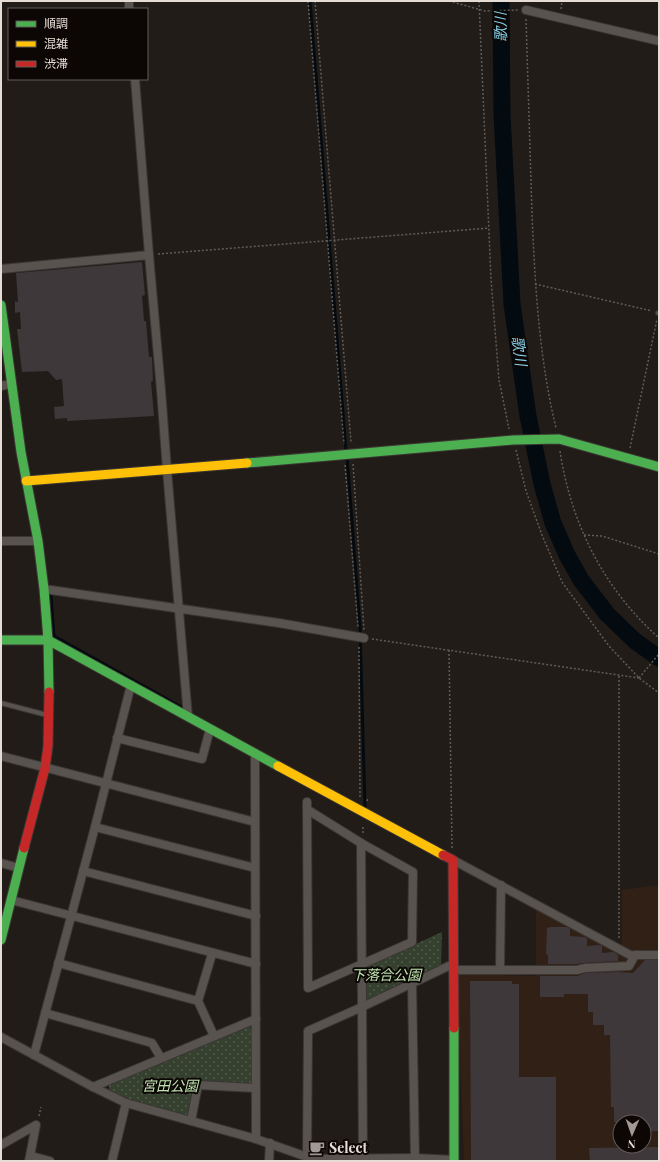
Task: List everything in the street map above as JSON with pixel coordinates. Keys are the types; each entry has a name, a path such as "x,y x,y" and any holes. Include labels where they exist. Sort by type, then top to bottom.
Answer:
{"street":[{"path":"526,10 659,41"},
{"path":"135,80 149,255 162,390 178,609 188,718"},
{"path":"1,269 149,255"},
{"path":"1,305 11,384 26,481 38,542 44,589 48,640 49,716 48,746 44,768 11,900 4,915 1,940"},
{"path":"1,386 11,384"},
{"path":"26,481 517,440 555,439 659,467"},
{"path":"1,541 38,542"},
{"path":"44,589 279,623 362,638"},
{"path":"1,640 48,640 188,718 363,810 632,956 659,955"},
{"path":"34,1055 131,685"},
{"path":"117,738 202,759 210,729"},
{"path":"255,753 256,1139"},
{"path":"1,756 255,822"},
{"path":"308,806 361,843 412,872 412,942 308,988 308,806"},
{"path":"95,827 256,868"},
{"path":"361,843 363,1160"},
{"path":"1,1037 93,1087 126,1103 270,1143 313,1159 454,1160 453,860"},
{"path":"1,863 19,868"},
{"path":"83,871 256,916"},
{"path":"500,969 501,885"},
{"path":"11,900 212,954 256,964"},
{"path":"212,954 198,1001 214,1036"},
{"path":"307,1157 308,1031 453,967 578,970 586,968 629,966 636,955"},
{"path":"58,963 198,1001"},
{"path":"412,984 415,1160"},
{"path":"45,1013 152,1043 161,1058"},
{"path":"93,1087 256,1019"},
{"path":"191,1121 198,1085 255,1088"},
{"path":"112,1161 126,1103"},
{"path":"1,1145 36,1126 30,1158 50,1161"},
{"path":"269,1161 270,1143"}],"lane":[{"path":"1,703 49,716"}],"path":[{"path":"308,1 327,241 348,454 362,638"},
{"path":"315,1 362,638 363,810 361,843"},
{"path":"449,1 480,10 526,10 528,119 535,284 555,439 574,512 584,535 606,577 632,611 659,638"},
{"path":"479,1 491,279 499,380 509,430 517,440 526,490 542,535 562,582 609,646 639,678 659,693"},
{"path":"149,255 489,228"},
{"path":"535,284 659,313 628,458"},
{"path":"584,535 602,536 659,554"},
{"path":"362,638 639,678"},
{"path":"449,650 453,860"},
{"path":"639,678 659,654"},
{"path":"618,948 619,674"}],"shaded area":[{"path":"659,885 659,1161 464,1161 457,974 536,976 536,907 622,952 622,890"}],"green space":[{"name":"下落合公園","path":"442,932 441,965 366,1001 365,967"},
{"name":"宮田公園","path":"248,1025 253,1029 253,1083 250,1086 196,1084 189,1117 129,1101 109,1091 109,1085"}],"building":[{"path":"142,262 145,295 142,296 149,357 152,357 153,381 151,382 154,416 67,421 67,418 55,419 54,407 64,406 62,379 56,380 48,371 22,372 17,329 21,329 20,312 15,313 15,301 18,302 16,273"},
{"path":"567,927 570,929 570,936 587,938 587,946 600,945 602,946 602,953 614,952 618,955 618,961 548,964 548,955 546,954 547,928"},
{"path":"645,960 659,960 659,1131 652,1131 652,1114 614,1114 614,1107 611,1107 610,1035 604,1035 604,1025 593,1025 593,1012 588,1012 588,994 564,994 564,997 540,997 540,976 577,976 586,973 633,973"},
{"path":"470,981 512,981 512,984 519,984 519,1077 556,1077 556,1161 471,1161"},
{"path":"652,1147 659,1147 659,1161 590,1161 589,1148 612,1148 612,1154 652,1154"}],"waterway":[{"path":"310,1 346,451"},
{"name":"歌川","path":"501,1 502,115 512,304 528,416 542,484 553,523 567,555 581,580 607,614 635,641 659,658"},
{"path":"347,456 360,627 365,808"},
{"path":"51,596 54,636 185,709"}],"traffic: fast":[{"path":"1,305 21,452 38,541 44,589 48,640 49,692"},
{"path":"247,463 513,440 559,439 659,467"},
{"path":"1,640 48,640 278,766"},
{"path":"1,940 24,848"},
{"path":"454,1028 454,1161"}],"traffic: slow":[{"path":"26,481 247,463"},
{"path":"278,766 443,855"}],"traffic: jam":[{"path":"24,848 45,768 48,746 49,692"},
{"path":"443,855 453,860 454,1028"}],"place":[{"name":"Select","path":"317,1148"}]}
